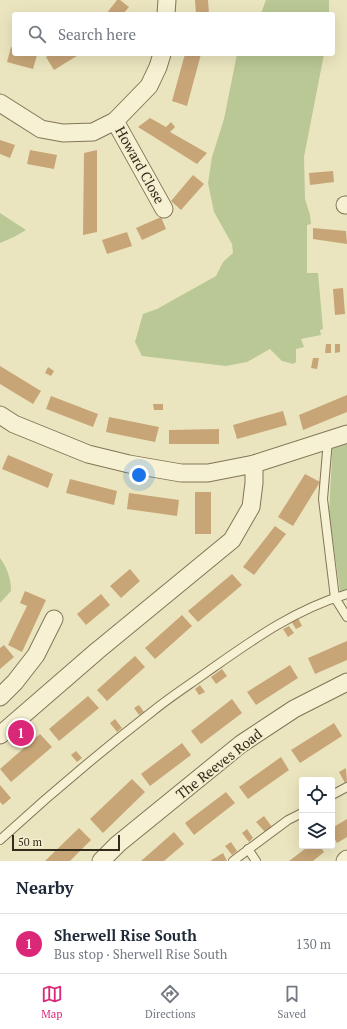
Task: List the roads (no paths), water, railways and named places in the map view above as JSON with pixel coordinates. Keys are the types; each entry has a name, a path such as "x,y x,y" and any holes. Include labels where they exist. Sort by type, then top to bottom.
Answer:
{"street":[{"path":"166,0 166,12"},
{"path":"0,103 41,129 63,133 93,132 116,121 149,86 161,56"},
{"name":"Howard Close","path":"116,121 164,209"},
{"path":"0,415 14,424 88,454 129,464 181,473 208,473 254,464 347,434"},
{"path":"0,735 97,651 232,540 251,507 254,483 254,464"},
{"path":"0,697 15,682 36,655 54,619"},
{"name":"The Reeves Road","path":"101,861 118,844 241,744 294,709 347,682"}],"lane":[{"path":"328,440 324,499 334,598 347,617"},
{"path":"0,840 82,768 154,710 272,627 334,598 347,594"},
{"path":"335,793 347,787"},
{"path":"233,861 288,820 299,814"},
{"path":"248,849 256,861"}],"place":[{"name":"Sherwell Rise South","path":"21,733"}]}
